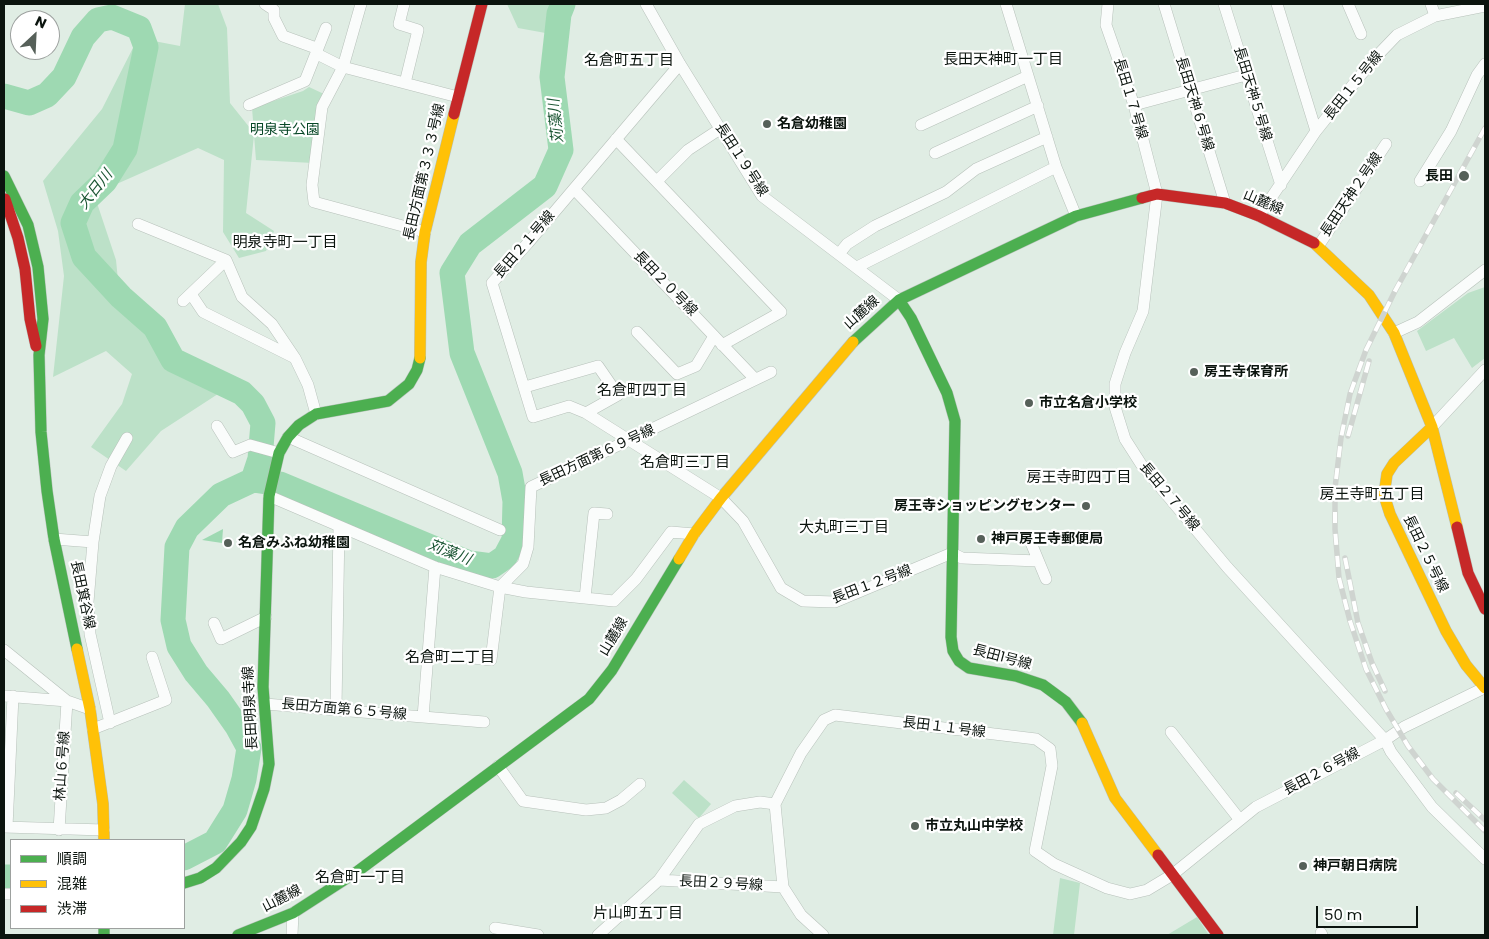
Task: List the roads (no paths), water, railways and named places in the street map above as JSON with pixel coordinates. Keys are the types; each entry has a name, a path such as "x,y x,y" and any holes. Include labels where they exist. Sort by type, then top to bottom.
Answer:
{"street":[{"path":"265,4 274,10 274,18 284,36 316,48 317,54"},
{"path":"361,4 343,67 322,107 312,185 314,202 425,232"},
{"path":"404,4 399,24 418,30 405,83"},
{"name":"長田方面第３３３号線","path":"269,496 273,470 279,453 288,437 298,425 316,414 388,400 399,394 414,378 421,353 421,262 425,232 482,4"},
{"name":"長田１９号線","path":"646,4 680,64 762,196 899,300"},
{"path":"1006,4 1056,167 1076,216"},
{"name":"長田１７号線","path":"1108,4 1106,25 1134,105 1157,194"},
{"name":"長田天神６号線","path":"1164,4 1225,203"},
{"name":"長田天神５号線","path":"1224,4 1281,185"},
{"path":"1277,4 1316,131"},
{"path":"1348,4 1361,34"},
{"path":"1431,4 1435,16"},
{"name":"長田１５号線","path":"1260,216 1316,131 1372,61 1397,35 1435,16 1485,6"},
{"path":"249,105 305,81 326,28"},
{"path":"317,54 343,67 458,97"},
{"name":"長田２１号線","path":"630,441 586,413 569,406 533,417 492,283 680,64"},
{"path":"1420,181 1451,131 1477,75 1485,64"},
{"path":"1134,105 1246,75"},
{"path":"921,125 1028,76"},
{"path":"935,153 1038,106"},
{"path":"657,181 688,150 720,129"},
{"path":"840,254 847,244 875,226 946,192 976,169 1047,137"},
{"path":"616,139 781,312 722,345"},
{"name":"長田天神２号線","path":"1319,245 1386,144"},
{"path":"857,267 1056,167"},
{"name":"長田箕谷線","path":"4,176 28,225 38,267 44,319 39,355 41,432 54,539 90,709 101,786 104,835"},
{"name":"長田２０号線","path":"574,189 755,379"},
{"name":"山麓線","path":"238,935 293,913 358,871 589,700 612,670 694,534 721,498 850,344 899,300 1076,216 1157,194 1225,203 1260,216 1319,245 1369,295 1394,333 1432,427 1468,573 1485,609"},
{"name":"長田２７号線","path":"1157,194 1143,311 1125,353 1116,384 1116,407 1125,439 1141,464 1227,566 1385,740 1391,752 1432,806 1485,859"},
{"name":"長田箕谷線","path":"4,196 22,253 30,319 39,355"},
{"path":"138,224 226,260 242,297 272,324 294,358 308,385 316,414"},
{"path":"226,260 187,297 203,312 294,358"},
{"path":"1394,333 1418,322 1485,270"},
{"name":"長田1号線","path":"899,300 911,318 947,393 955,421 951,637 953,651 959,661 969,668 1016,676 1043,685 1066,702 1081,720 1115,798 1218,935"},
{"path":"636,332 677,374 696,366 714,336"},
{"path":"525,387 598,366 618,395 586,413"},
{"name":"長田２５号線","path":"1485,370 1432,427 1394,463 1387,474 1384,495 1390,514 1446,631 1466,664 1485,688"},
{"name":"長田方面第６９号線","path":"500,587 523,564 528,546 531,487 771,372"},
{"path":"217,426 233,452 250,445 279,453"},
{"path":"288,437 500,530"},
{"path":"110,723 90,634 88,602 93,542 100,496 111,466 126,438"},
{"name":"長田１２号線","path":"630,441 721,498 743,521 781,588 803,601 836,602 952,553"},
{"path":"269,496 435,567 500,587 614,601 636,579 672,532 694,534"},
{"name":"長田明泉寺線","path":"185,883 200,878 216,868 241,842 251,826 264,789 269,764 265,704 269,496"},
{"path":"585,598 594,513 607,514"},
{"path":"336,708 339,526"},
{"path":"1029,538 1046,579"},
{"path":"54,539 93,542"},
{"path":"952,553 962,558 1038,561"},
{"name":"長田方面第６５号線","path":"265,704 336,708 423,717 435,567"},
{"path":"428,653 491,660 500,587"},
{"path":"214,623 221,639 266,617"},
{"path":"4,650 67,701"},
{"path":"92,729 166,700 152,657"},
{"name":"長田２６号線","path":"1172,875 1256,807 1385,740 1404,727 1485,688"},
{"path":"90,709 67,701 8,696 5,827 104,835"},
{"name":"林山６号線","path":"58,830 67,701"},
{"name":"長田１１号線","path":"775,804 801,753 824,720 835,715 1036,739 1050,749 1052,766 1035,851 1054,864 1107,888 1130,894 1147,890 1172,875"},
{"path":"423,717 484,722"},
{"path":"1171,732 1240,820"},
{"path":"498,766 523,801 577,809 606,808 621,800 640,784"},
{"path":"598,935 659,880 700,824 735,806 760,802 775,804 783,887 801,915 823,935"},
{"name":"長田２９号線","path":"659,880 783,887"},
{"path":"292,935 293,913"},
{"path":"495,928 538,935"}],"waterway":[{"name":"苅藻川","path":"185,857 215,842 235,810 244,779 249,748 237,726 196,673 179,646 173,620 177,547 187,528 221,495 253,480 280,484 469,563 492,566 505,557 514,540 515,501 510,473 462,353 452,273 470,244 545,186 561,150 552,77 559,14 563,4"},
{"name":"大日川","path":"4,96 29,103 47,95 64,77 83,37 98,20 112,17 139,28 146,47 125,149 105,181 82,203 73,223 84,257 121,297 155,327 173,360 242,393 253,404 263,423 260,459 253,480"},
{"name":"苅藻川","path":"4,877 10,877"}],"railway":[{"path":"1485,128 1395,291 1366,350 1350,394 1341,438 1335,488 1335,529 1339,578 1350,621 1366,669 1386,709 1408,746 1433,779 1485,831"},
{"path":"1348,436 1369,361"},
{"path":"1345,558 1358,623 1372,663 1385,691"},
{"path":"1456,793 1485,820"}],"place":[{"name":"名倉幼稚園","path":"767,124"},
{"name":"長田","path":"1464,176"},
{"name":"房王寺保育所","path":"1194,372"},
{"name":"市立名倉小学校","path":"1029,403"},
{"name":"房王寺ショッピングセンター","path":"1086,506"},
{"name":"神戸房王寺郵便局","path":"981,539"},
{"name":"名倉みふね幼稚園","path":"228,543"},
{"name":"市立丸山中学校","path":"915,826"},
{"name":"神戸朝日病院","path":"1303,866"}],"district":[{"name":"長田天神町一丁目","path":"1003,60"},
{"name":"名倉町五丁目","path":"629,61"},
{"name":"明泉寺町一丁目","path":"285,243"},
{"name":"名倉町四丁目","path":"642,391"},
{"name":"名倉町三丁目","path":"685,463"},
{"name":"房王寺町四丁目","path":"1079,478"},
{"name":"房王寺町五丁目","path":"1372,495"},
{"name":"大丸町三丁目","path":"844,528"},
{"name":"名倉町二丁目","path":"450,658"},
{"name":"名倉町一丁目","path":"360,878"},
{"name":"片山町五丁目","path":"638,914"}],"park label":[{"name":"明泉寺公園","path":"285,130"}]}
